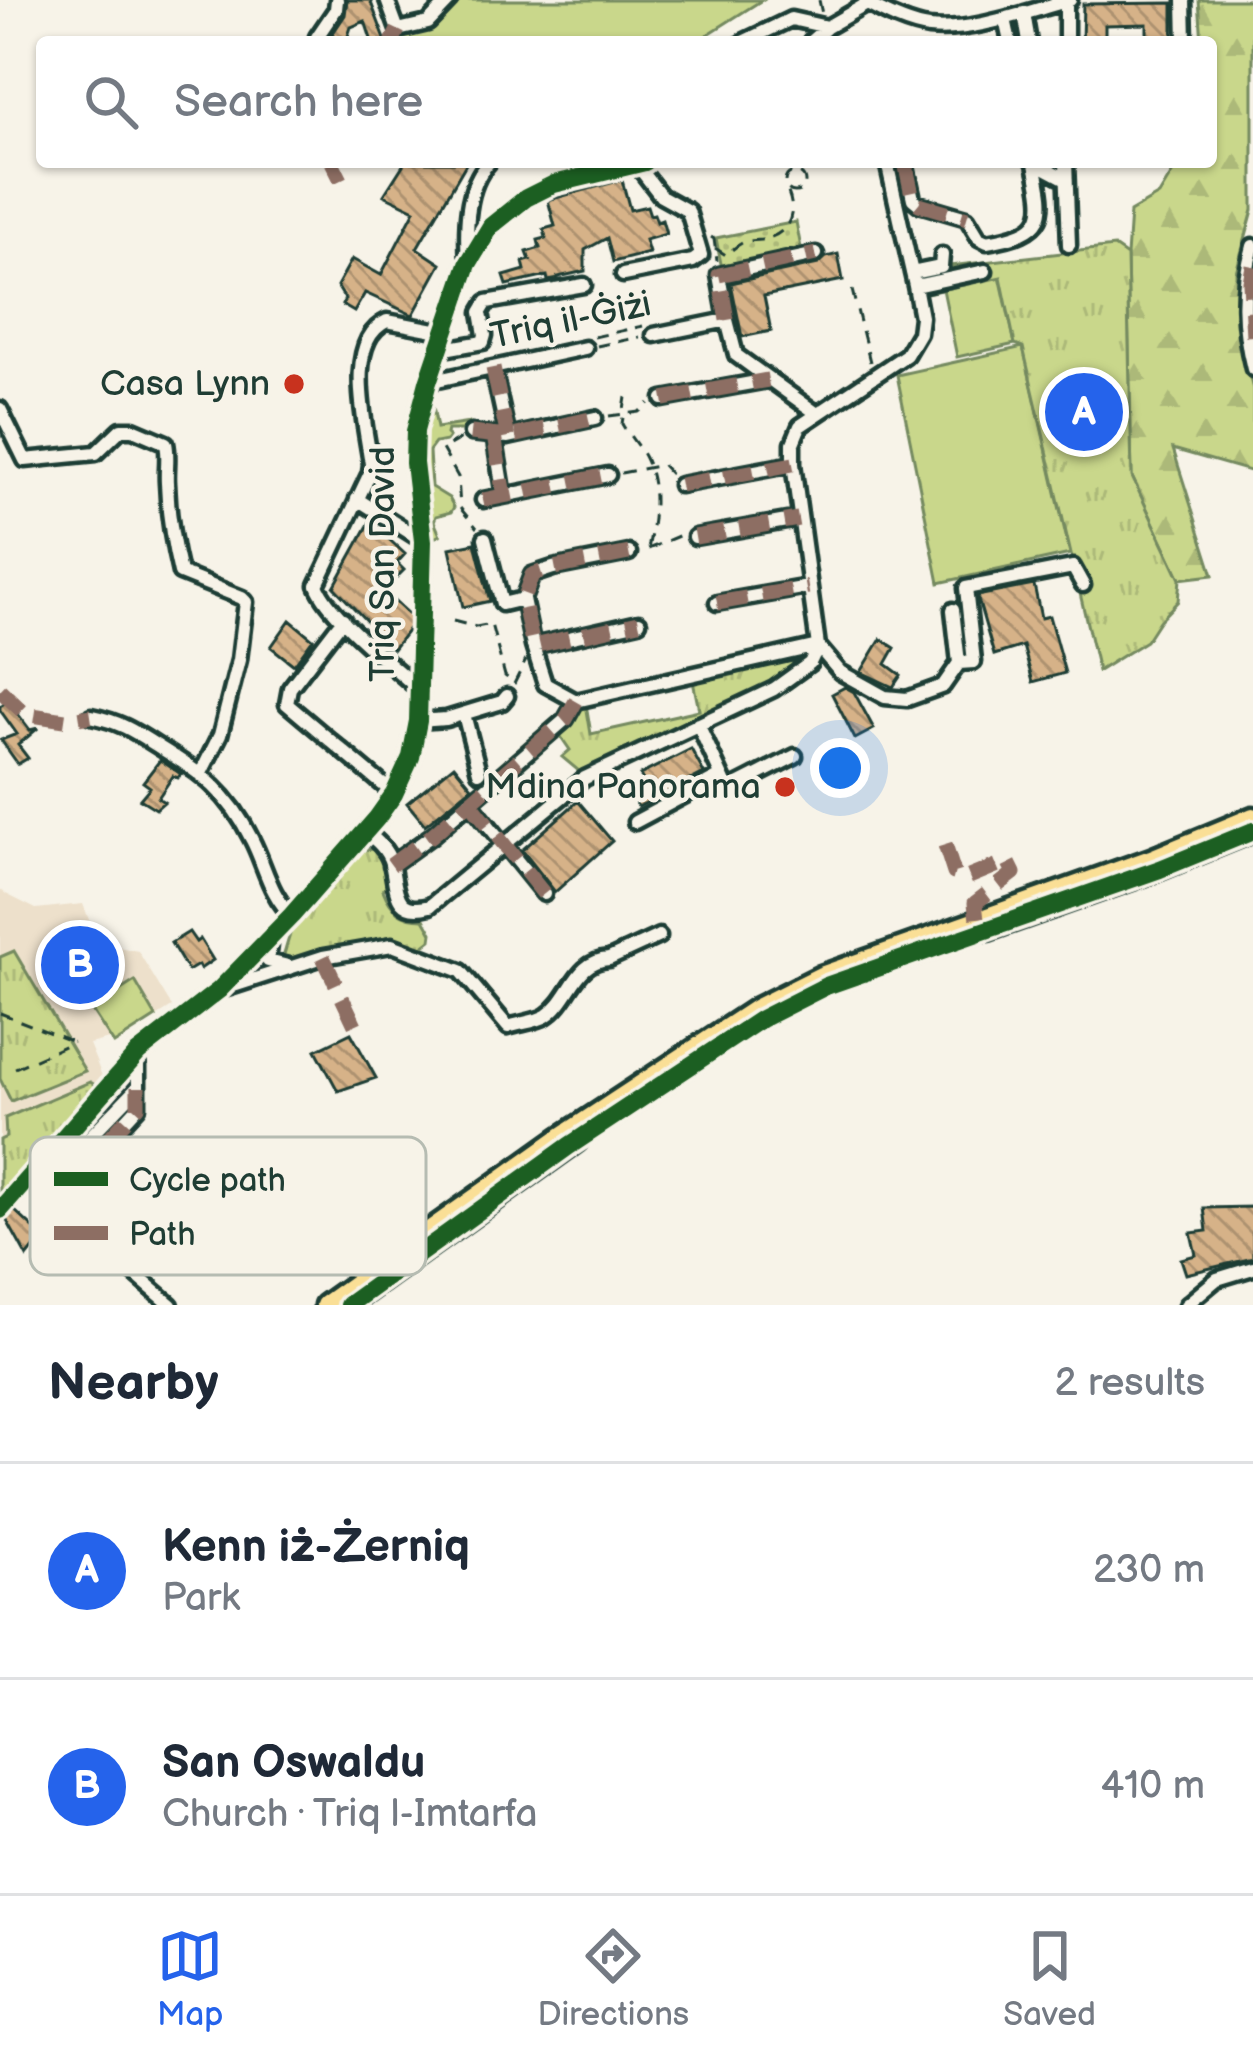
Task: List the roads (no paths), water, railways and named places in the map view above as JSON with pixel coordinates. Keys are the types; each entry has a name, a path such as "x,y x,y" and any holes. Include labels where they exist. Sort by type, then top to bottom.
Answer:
{"highway":[{"path":"426,1233 757,1008 821,976 1150,859 1253,817"},
{"path":"426,1249 569,1146 761,1019 826,986 1160,869 1253,831"},
{"path":"325,1305 367,1275"},
{"path":"349,1305 391,1275"}],"street":[{"path":"318,36 337,0"},
{"path":"387,0 398,30 428,23 450,0"},
{"path":"817,36 870,2 896,18 932,28 1005,19 1067,0 1066,36"},
{"path":"1184,0 1185,36"},
{"path":"1024,13 1028,36"},
{"path":"755,36 791,19 827,27"},
{"path":"1005,19 1009,36"},
{"path":"468,264 472,193 485,168"},
{"name":"Triq San David","path":"219,990 365,831 394,794 411,757 418,721 423,541 413,448 428,382 468,264 491,226 526,198 554,184 624,168"},
{"path":"623,275 700,257 688,211 661,196 644,168"},
{"path":"840,672 818,646 798,519 793,443 800,426 906,355 920,333 909,235 889,168"},
{"path":"906,168 911,193 919,205 967,218 988,242 1033,227 1040,219 1043,204 1035,168"},
{"path":"1044,168 1066,179"},
{"path":"1066,168 1069,245"},
{"path":"1253,246 1244,297 1253,368"},
{"path":"816,254 719,275 736,355 816,413"},
{"path":"913,280 940,267 943,255"},
{"path":"913,280 985,271"},
{"path":"439,350 482,342 481,312 487,302 584,284"},
{"name":"Triq il-Ġiżi","path":"655,329 727,320"},
{"path":"417,688 343,619 317,585 371,464 361,385 368,334 387,321 445,332"},
{"name":"Triq il-Ġiżi","path":"428,382 585,343"},
{"path":"493,368 504,496"},
{"path":"663,399 768,380"},
{"path":"0,409 26,460 96,453 121,429 166,443 180,573 246,602 220,736 201,773"},
{"path":"471,433 501,436 595,418"},
{"path":"680,485 793,464"},
{"path":"483,500 608,475"},
{"path":"357,499 423,541"},
{"path":"695,537 798,519"},
{"path":"485,538 502,604 523,598"},
{"path":"629,553 532,575 523,598 545,684 576,701 818,646"},
{"path":"959,663 974,662 966,588 1073,566 1083,585"},
{"path":"717,603 808,586"},
{"path":"802,669 840,672 885,697 907,698 943,686 959,663 952,610"},
{"path":"343,619 286,699 290,709 394,794"},
{"path":"533,646 639,622"},
{"path":"365,831 392,865 403,904 430,906 585,778 774,688 810,663 818,646"},
{"path":"418,721 446,719 502,702 510,690"},
{"path":"392,865 566,719 576,701"},
{"path":"464,713 479,772"},
{"path":"91,716 118,722 201,773 240,815 279,904 292,915"},
{"path":"698,724 728,790 795,756"},
{"path":"634,822 722,776"},
{"path":"469,801 544,894"},
{"path":"272,935 268,961 292,967"},
{"path":"64,1137 138,1052 219,990 323,957 392,945 461,971 508,1027 545,1017 586,965 658,936"},
{"path":"249,960 265,976"},
{"path":"110,1137 138,1107 138,1052"},
{"path":"90,1137 138,1087"},
{"path":"0,1210 30,1176"},
{"path":"1186,1305 1216,1279 1253,1268"},
{"path":"136,1275 171,1305"}],"place":[{"name":"Casa Lynn","path":"294,384"},
{"name":"Kenn iż-Żerniq","path":"1084,412"},
{"name":"Mdina Panorama","path":"785,787"},
{"name":"San Oswaldu","path":"80,965"}]}
